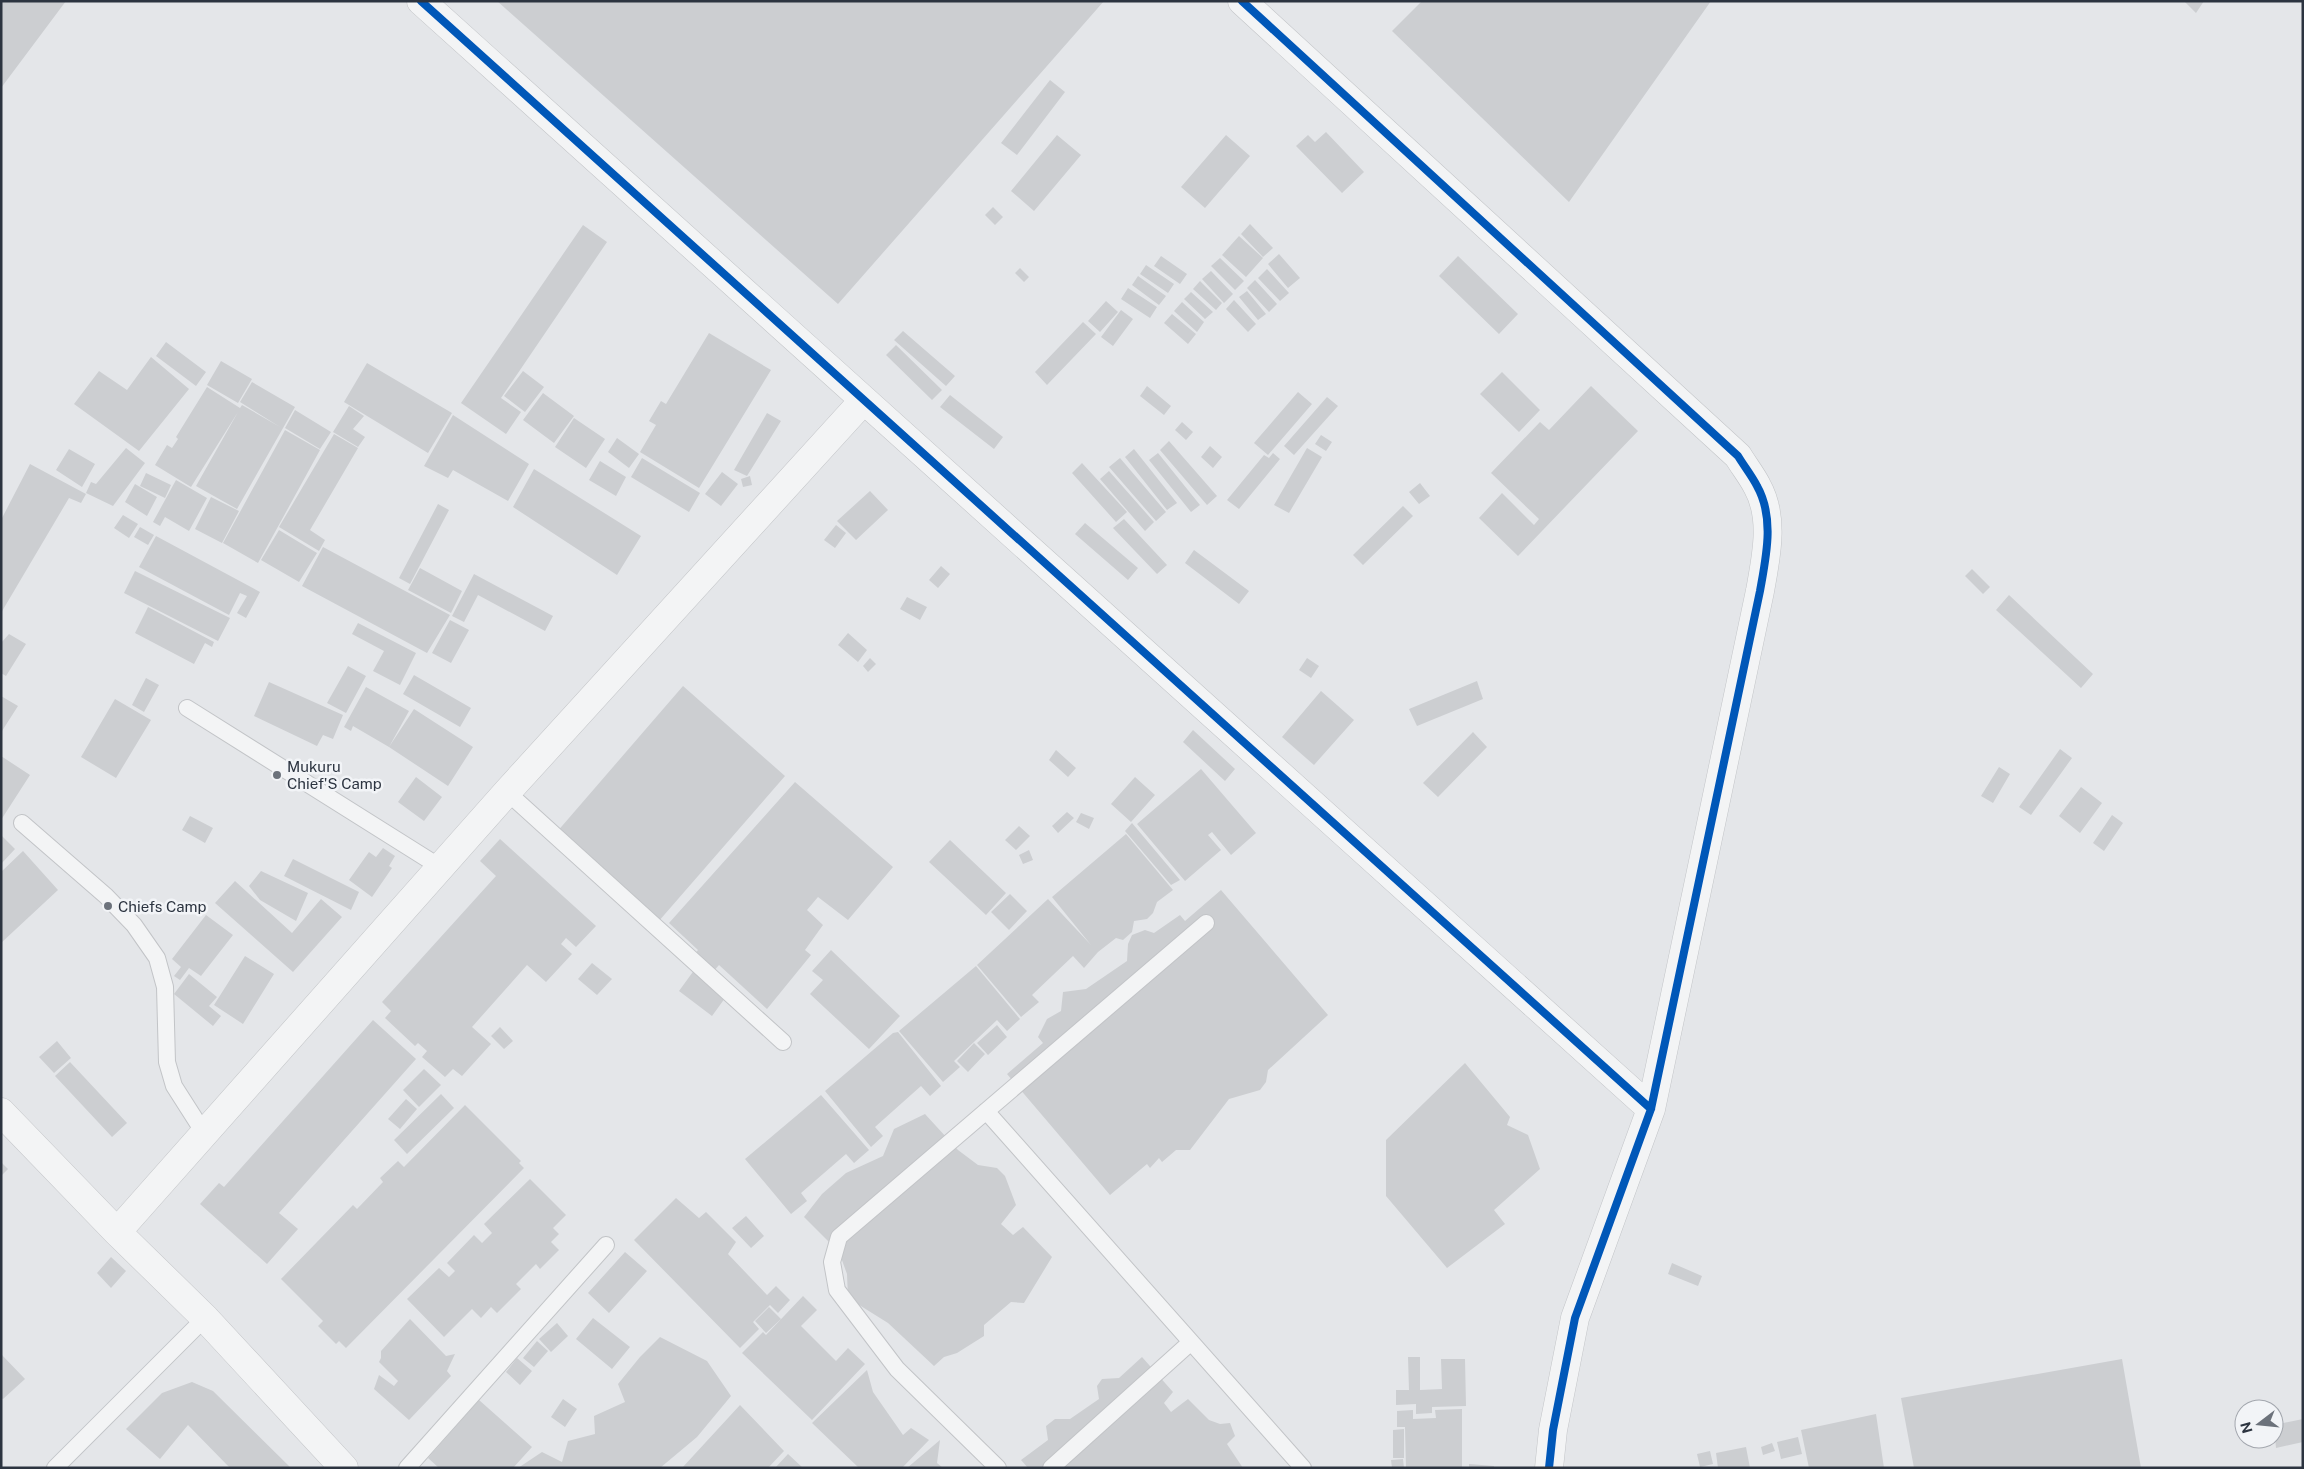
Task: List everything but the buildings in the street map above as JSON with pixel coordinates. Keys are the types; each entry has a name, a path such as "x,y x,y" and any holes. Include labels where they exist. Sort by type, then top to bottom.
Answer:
{"street":[{"path":"421,1 1651,1109"},
{"path":"1242,1 1738,456 1758,487 1766,512 1768,542 1760,591 1651,1109 1575,1318 1553,1430 1549,1468"},
{"path":"117,1232 507,792 863,401"},
{"path":"1,1112 117,1232 205,1318 344,1468"}],"lane":[{"path":"187,708 440,868"},
{"path":"507,792 782,1042"},
{"path":"22,823 106,896 134,925 157,958 165,987 167,1062 174,1086 204,1133"},
{"path":"998,1468 898,1369 837,1290 832,1262 839,1237 1206,923"},
{"path":"986,1111 1303,1468"},
{"path":"407,1468 606,1245"},
{"path":"55,1468 205,1318"},
{"path":"1051,1468 1191,1342"}],"cycle path":[{"path":"421,1 1651,1109"},
{"path":"1242,1 1738,456 1753,478 1763,498 1766,511 1768,538 1765,565 1651,1109 1575,1318 1553,1430 1549,1468"}],"place":[{"name":"Mukuru Chief'S Camp","path":"277,775"},
{"name":"Chiefs Camp","path":"108,906"}]}
